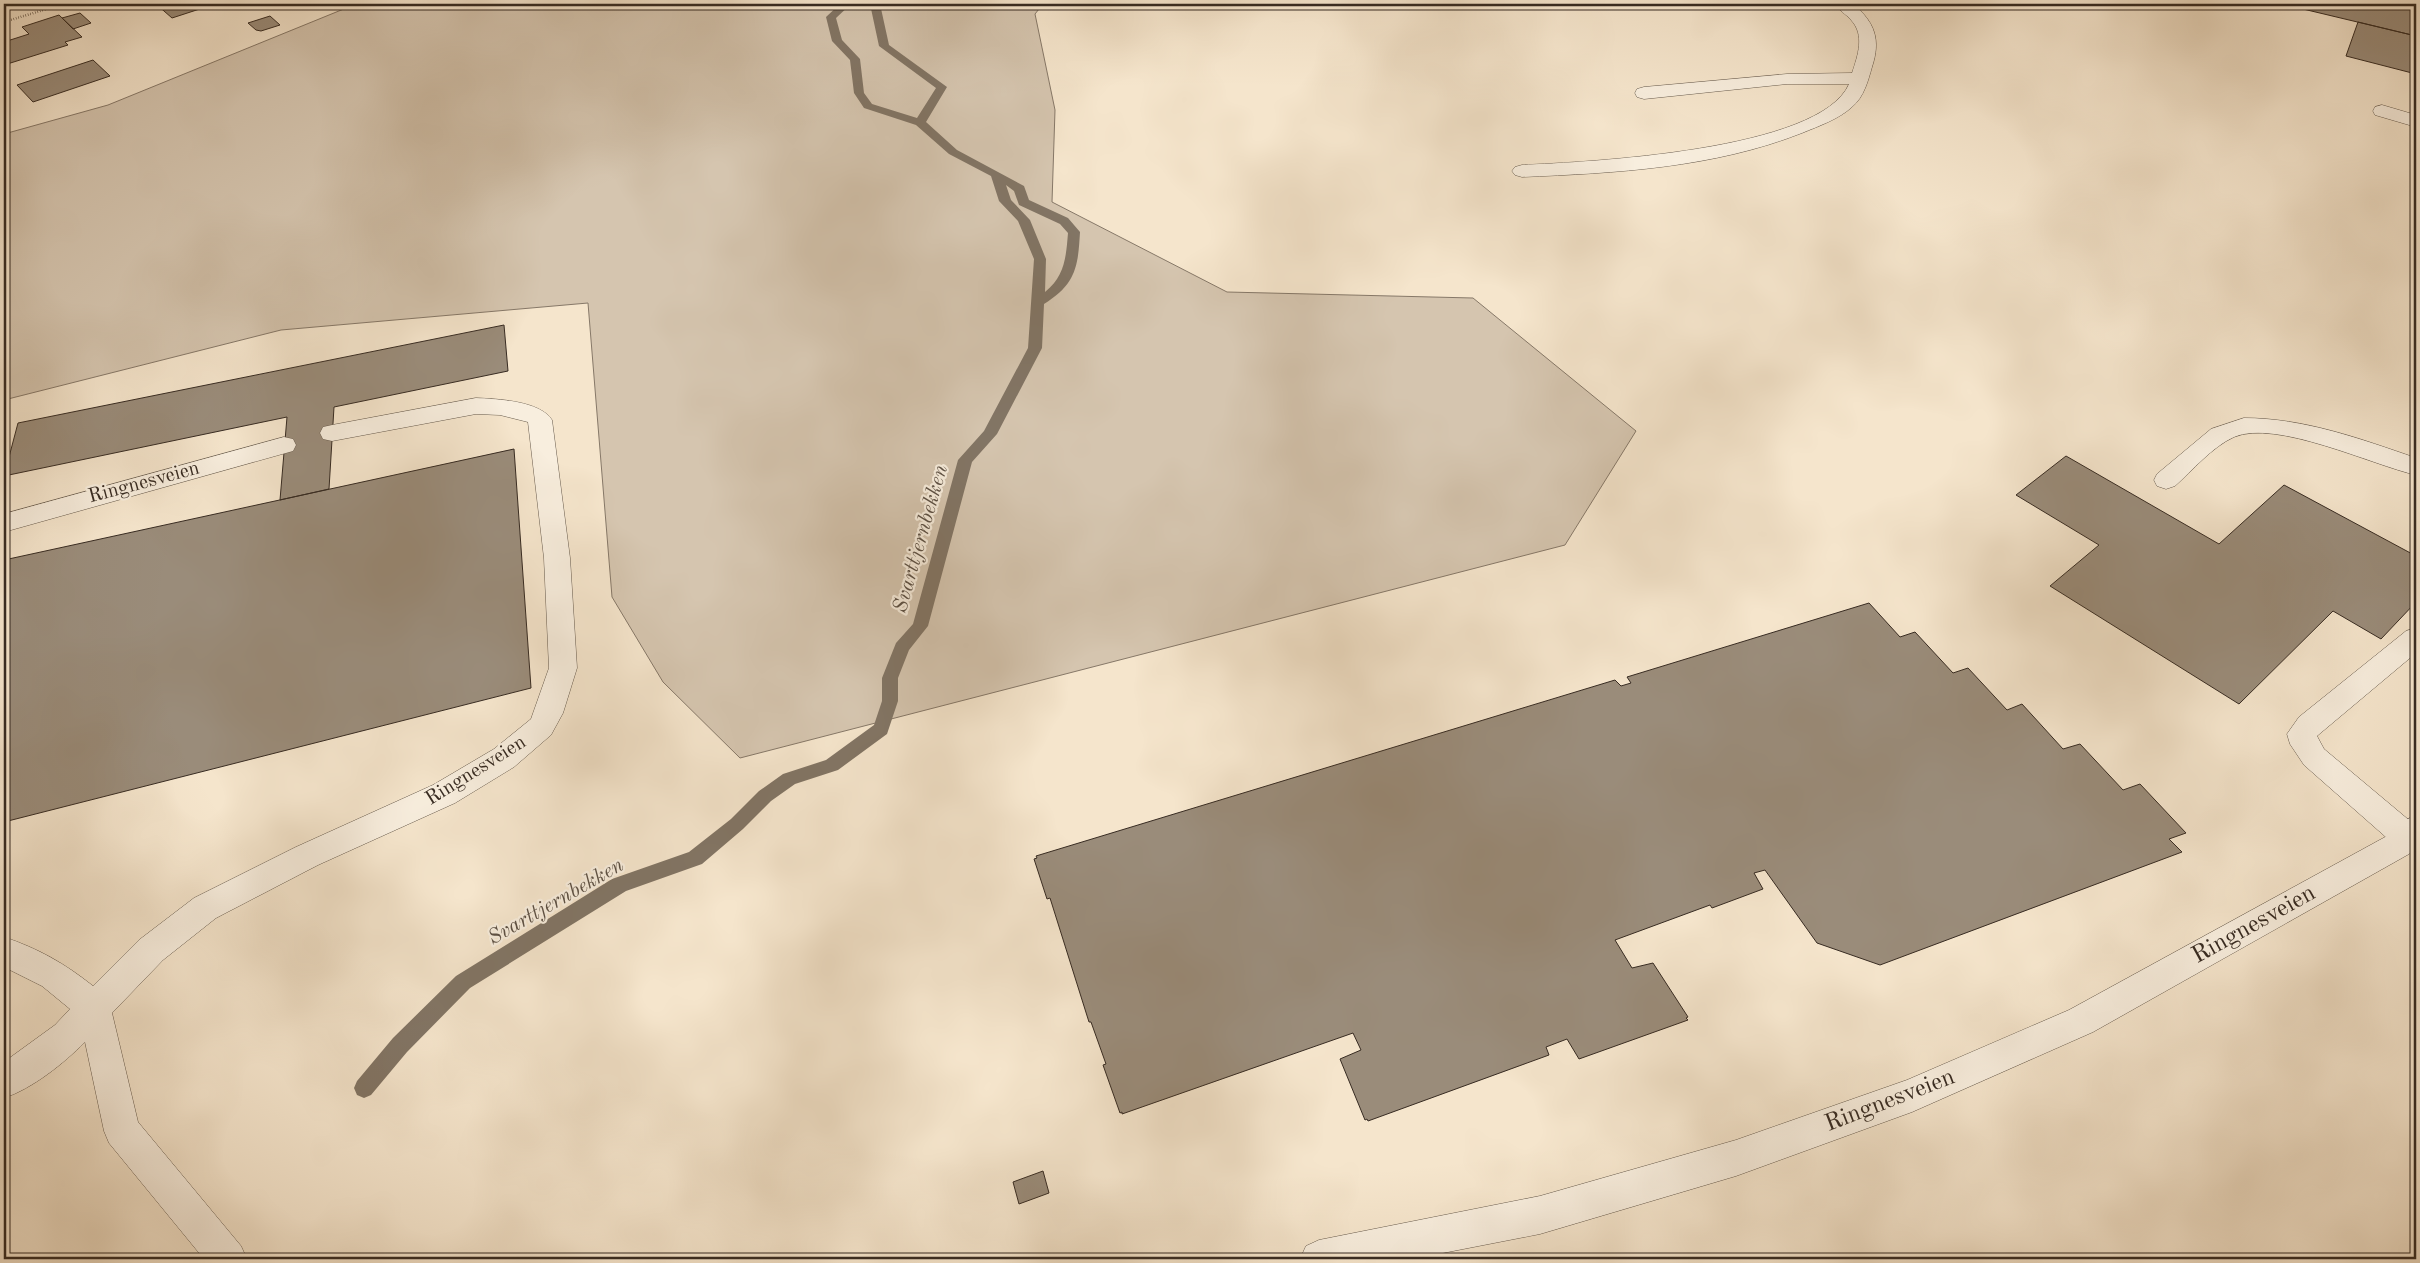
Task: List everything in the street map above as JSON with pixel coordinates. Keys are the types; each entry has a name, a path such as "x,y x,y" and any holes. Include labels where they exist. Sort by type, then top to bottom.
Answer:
{"street":[{"path":"1522,171 1667,162 1716,153 1815,122 1847,102 1860,78 1870,45 1863,22 1844,4"},
{"path":"1644,93 1787,79 1860,78"},
{"path":"2382,111 2416,120"},
{"name":"Ringnesveien","path":"4,1081 32,1064 67,1036 151,950 205,908 307,856 444,794 504,758 530,738 541,727 549,713 563,668 557,558 540,420 536,415 500,406 476,406 332,433"},
{"path":"2166,480 2225,432 2257,426 2281,428 2309,434 2416,467"},
{"name":"Ringnesveien","path":"4,523 284,445"},
{"path":"2409,842 2314,757 2305,744 2302,734 2309,724 2416,638"},
{"name":"Ringnesveien","path":"1331,1258 1540,1215 1736,1158 1912,1095 2081,1021 2409,842"},
{"path":"4,952 32,962 54,975 94,1008 122,1132 228,1259"}],"path":[{"path":"4,22 63,4"}],"shaded area":[{"path":"356,4 1043,4 1035,14 1055,110 1052,202 1227,292 1473,298 1636,431 1565,545 740,758 663,682 612,597 588,303 281,330 4,400 4,134 108,105"}],"building":[{"path":"156,4 215,4 172,18"},
{"path":"2308,4 2416,4 2416,36 2303,9"},
{"path":"80,13 91,23 73,29 62,18"},
{"path":"59,15 82,37 65,42 68,45 4,65 4,42 29,34 22,27"},
{"path":"270,16 280,25 261,31 256,30 248,23"},
{"path":"2358,22 2416,36 2416,74 2346,56"},
{"path":"93,60 110,76 33,102 17,85"},
{"path":"504,325 508,371 334,407 329,489 280,500 287,417 4,476 18,423"},
{"path":"514,449 531,688 4,822 4,560"},
{"path":"2066,456 2219,544 2284,485 2416,556 2416,602 2381,639 2333,611 2239,704 2050,586 2099,545 2016,495"},
{"path":"1869,603 1900,637 1915,632 1953,673 1968,668 2007,710 2022,704 2063,749 2080,744 2123,790 2140,784 2186,833 2169,839 2182,852 1880,965 1817,943 1765,870 1754,873 1763,889 1712,908 1710,905 1615,940 1632,968 1653,963 1688,1017 1686,1018 1688,1020 1579,1059 1567,1039 1546,1047 1549,1055 1368,1121 1367,1119 1365,1120 1340,1059 1361,1050 1353,1033 1122,1114 1122,1112 1120,1113 1103,1065 1106,1064 1091,1022 1089,1022 1050,898 1047,899 1034,859 1037,858 1036,856 1615,680 1621,686 1631,683 1627,677"},
{"path":"1043,1171 1049,1193 1019,1204 1013,1182"}],"waterway":[{"name":"Svarttjernbekken","path":"846,4 831,17 837,41 855,59 859,93 868,106 920,123"},
{"name":"Svarttjernbekken","path":"875,4 884,46 942,87 920,123"},
{"name":"Svarttjernbekken","path":"920,123 953,152 996,174"},
{"name":"Svarttjernbekken","path":"996,174 1020,189 1023,202 1064,221 1074,232 1071,266 1068,275 1057,289 1038,302"},
{"name":"Svarttjernbekken","path":"996,174 1005,201 1024,220 1040,259 1038,302"},
{"name":"Svarttjernbekken","path":"364,1088 400,1045 463,982 619,885 695,858 737,824 765,796 789,779 832,765 881,729 890,701 890,678 902,647 920,626 965,460 990,434 1035,348 1038,302"}]}
